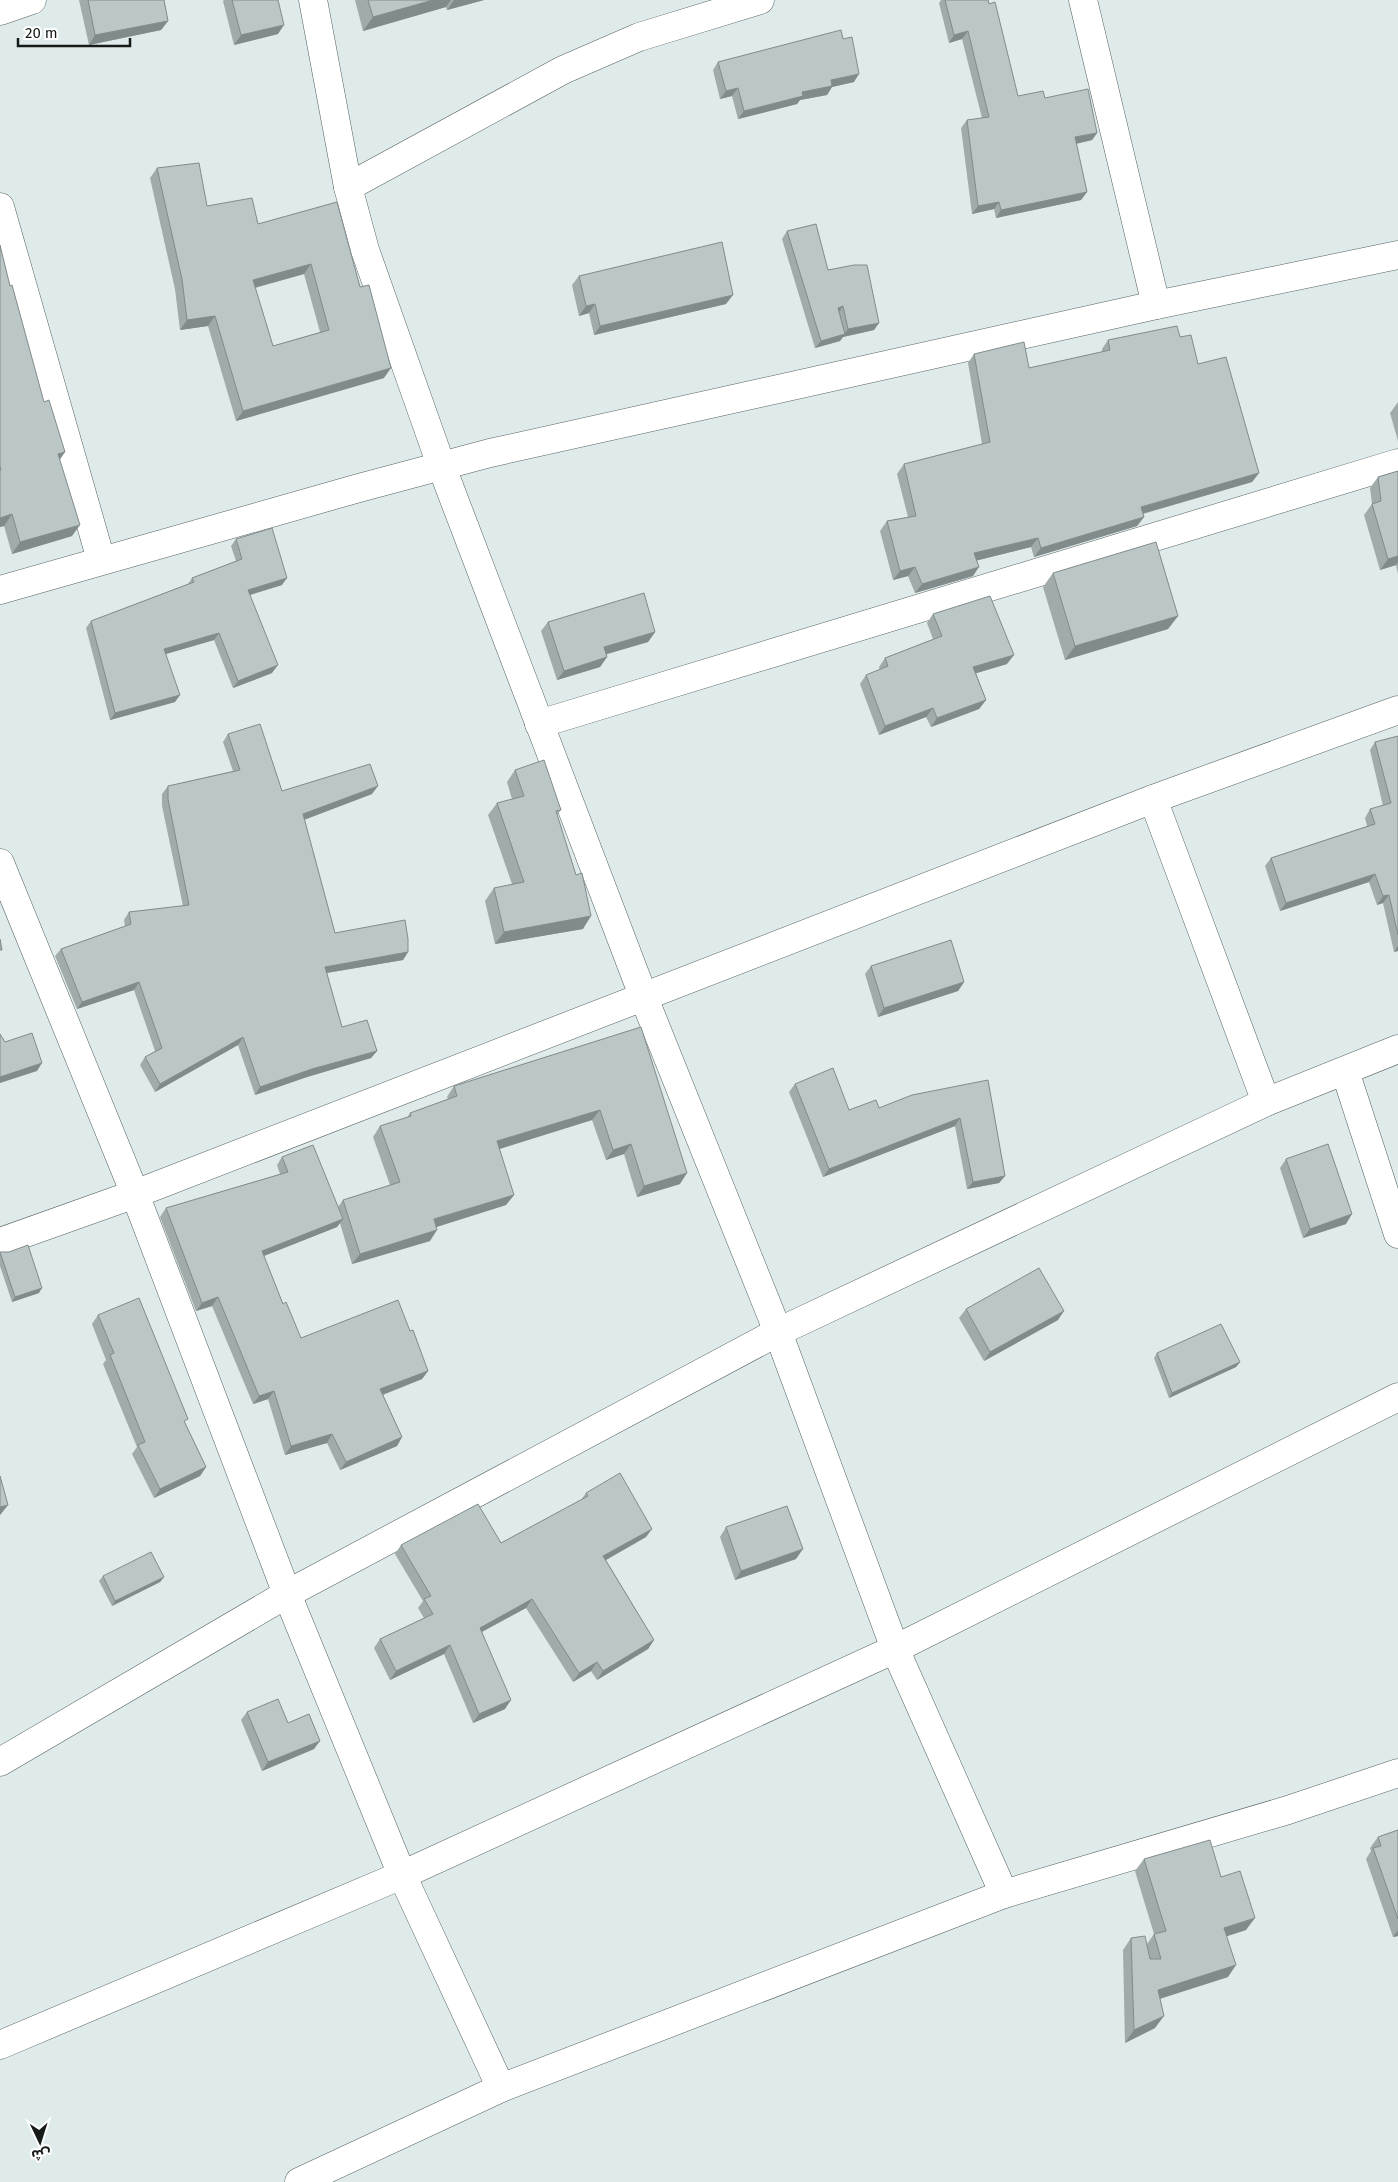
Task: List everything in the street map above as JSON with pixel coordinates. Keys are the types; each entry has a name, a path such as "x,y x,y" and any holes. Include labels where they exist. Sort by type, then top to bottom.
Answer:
{"street":[{"path":"0,12 32,0"},
{"path":"312,0 348,187 365,250 441,465 538,724 644,998 778,1332 896,1649 1004,1894"},
{"path":"348,187 563,70 639,37 760,0"},
{"path":"1083,0 1156,305"},
{"path":"0,207 101,560"},
{"path":"0,590 441,465 1156,305 1398,255"},
{"path":"538,724 1398,463"},
{"path":"0,1242 135,1194 1153,799 1398,710"},
{"path":"1153,799 1266,1102"},
{"path":"0,863 135,1194 287,1594 402,1875 501,2088"},
{"path":"0,1762 287,1594 778,1332 1266,1102 1398,1049"},
{"path":"1345,1071 1398,1234"},
{"path":"0,2045 402,1875 896,1649 1398,1397"},
{"path":"300,2182 501,2088 1004,1894 1288,1810 1398,1773"}],"building":[{"path":"88,0 164,0 168,21 95,35"},
{"path":"232,0 278,0 284,25 241,35"},
{"path":"368,0 433,0 373,17"},
{"path":"945,0 988,0 989,4 995,2 1018,96 1043,91 1045,98 1088,89 1097,133 1075,137 1087,192 1001,210 999,202 978,206 967,120 989,117 968,31 954,35"},
{"path":"841,30 843,39 852,37 859,74 831,80 832,86 802,92 803,96 744,111 738,88 726,91 718,62"},
{"path":"199,163 207,206 252,198 258,224 337,202 360,287 369,285 391,368 243,411 215,316 187,320 182,279 157,168","holes":["311,264 329,330 273,346 253,280"]},
{"path":"816,224 828,270 854,265 867,265 879,323 848,329 843,306 838,308 845,334 821,341 787,231"},
{"path":"722,242 733,295 600,326 595,304 586,306 579,276"},
{"path":"0,245 44,402 49,400 65,452 58,454 80,525 20,542 12,514 0,518"},
{"path":"1177,326 1180,337 1191,335 1198,364 1226,357 1259,473 1141,507 1144,517 1041,548 1038,538 974,553 979,567 922,584 915,567 900,571 887,521 916,516 904,464 990,442 974,354 1024,342 1029,368 1110,350 1108,340"},
{"path":"1398,471 1398,556 1388,559 1372,504 1381,501 1378,477"},
{"path":"272,528 287,578 248,590 278,665 238,681 219,633 164,649 180,695 115,713 91,621 194,582 192,578 242,559 236,539"},
{"path":"1156,542 1178,616 1075,646 1053,573"},
{"path":"644,593 655,632 604,647 607,657 564,671 548,622"},
{"path":"990,596 1014,655 973,667 986,700 937,718 933,708 885,726 866,675 888,666 885,658 942,636 933,614"},
{"path":"260,724 282,791 370,764 378,786 303,814 335,933 405,920 408,952 325,967 342,1027 367,1020 377,1051 312,1069 260,1087 243,1037 160,1084 145,1057 162,1048 139,982 82,1002 61,949 131,924 129,912 189,905 168,799 168,786 240,770 228,734"},
{"path":"1398,736 1398,935 1389,895 1383,896 1375,874 1286,903 1271,858 1375,824 1370,809 1391,803 1375,742"},
{"path":"544,760 561,810 556,811 576,875 582,873 591,916 504,932 494,888 524,882 497,803 524,796 515,770"},
{"path":"951,940 964,982 884,1008 871,966"},
{"path":"641,1027 687,1173 644,1186 631,1144 613,1150 600,1110 497,1141 514,1195 434,1219 437,1230 360,1254 343,1200 400,1182 380,1126 411,1116 410,1113 457,1096 454,1086"},
{"path":"32,1033 42,1063 0,1077 0,1034 5,1042"},
{"path":"833,1068 849,1110 876,1100 879,1108 912,1095 988,1080 1005,1176 973,1182 960,1118 829,1169 795,1084"},
{"path":"1328,1144 1352,1214 1310,1229 1286,1159"},
{"path":"313,1145 343,1219 262,1251 283,1304 286,1302 301,1338 398,1300 410,1331 413,1330 428,1371 380,1389 402,1437 346,1462 332,1434 291,1446 274,1391 259,1396 218,1297 202,1303 166,1208 288,1172 282,1157"},
{"path":"28,1245 42,1288 15,1297 0,1252 9,1252"},
{"path":"1039,1268 1064,1311 990,1352 966,1309"},
{"path":"139,1298 188,1419 184,1421 206,1467 160,1489 138,1445 145,1442 110,1355 114,1353 98,1315"},
{"path":"1221,1324 1240,1362 1172,1393 1157,1353"},
{"path":"620,1473 652,1529 603,1556 654,1640 603,1671 597,1662 579,1673 532,1599 480,1628 511,1700 479,1714 450,1645 396,1671 380,1639 433,1614 424,1599 431,1596 401,1545 478,1504 501,1543 588,1496 586,1493"},
{"path":"0,1476 8,1505 0,1507"},
{"path":"787,1506 803,1549 741,1571 726,1527"},
{"path":"151,1552 164,1577 115,1601 103,1576"},
{"path":"278,1699 288,1723 309,1714 320,1741 268,1762 247,1712"},
{"path":"1398,1830 1398,1919 1373,1848 1381,1846 1378,1837"},
{"path":"1210,1840 1221,1877 1240,1871 1255,1918 1224,1928 1236,1965 1158,1990 1164,2016 1134,2030 1131,1938 1145,1936 1150,1959 1161,1959 1154,1934 1166,1931 1144,1859"}]}
